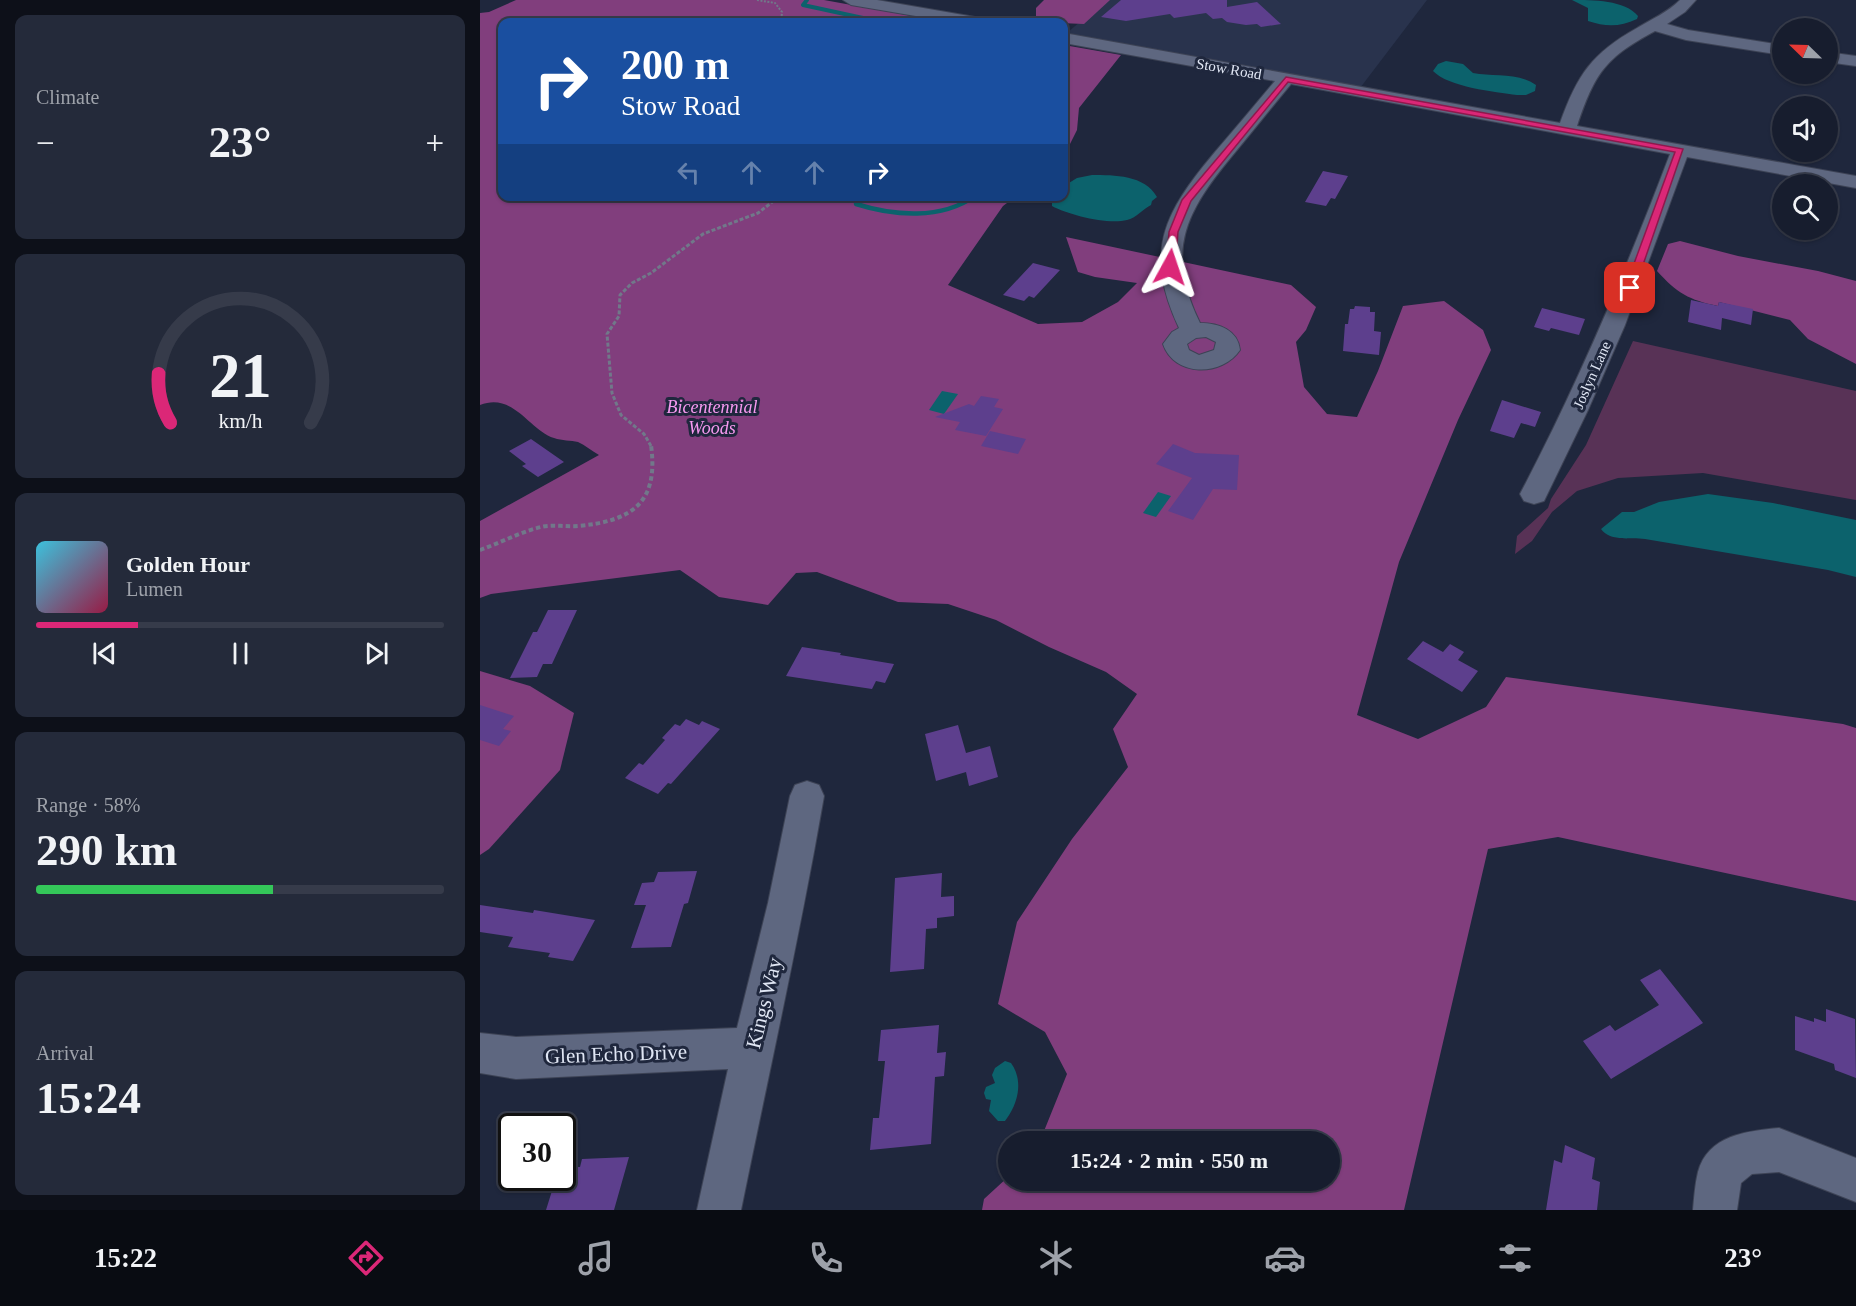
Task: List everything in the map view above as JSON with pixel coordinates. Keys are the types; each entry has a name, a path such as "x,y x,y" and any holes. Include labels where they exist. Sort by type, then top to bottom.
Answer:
{"street":[{"path":"852,0 953,18"},
{"path":"1566,130 1584,79 1595,64 1611,50 1677,11 1688,0"},
{"path":"1653,25 1686,35 1772,48"},
{"name":"Stow Road","path":"1068,39 1856,183"},
{"path":"1838,59 1856,61"},
{"path":"1192,331 1180,309 1170,267 1171,244 1177,221 1197,186 1286,79"},
{"name":"Joslyn Lane","path":"1534,494 1566,434 1615,326 1680,151"},
{"name":"Kings Way","path":"719,1210 753,1048 788,903 807,796"},
{"name":"Glen Echo Drive","path":"480,1053 516,1058 753,1048"},
{"path":"1715,1210 1720,1172 1743,1152 1779,1150 1856,1180"}],"path":[{"path":"757,0 776,3 782,12 781,18"},
{"path":"480,550 542,527 577,526 611,519 634,511 646,500 651,489 653,475 650,442 637,427 619,413 612,396 607,334 619,320 622,309 620,295 632,283 651,273 703,234 758,213 774,201"}],"shaded area":[{"path":"1106,0 1427,0 1357,92 1068,39 1068,32"},
{"path":"1572,0 1617,4 1638,16 1637,19 1619,25 1595,23 1588,21 1588,8"},
{"path":"1446,61 1463,64 1473,73 1521,78 1536,85 1535,91 1526,95 1517,95 1460,85 1440,77 1433,71 1438,64"},
{"path":"1092,175 1119,176 1137,180 1145,184 1157,197 1151,205 1133,217 1119,221 1089,218 1052,206 1052,201 1068,201 1068,184 1077,178"},
{"path":"1633,341 1856,391 1856,500 1703,473 1618,478 1577,491 1552,512 1532,541 1515,554 1517,536 1548,508 1551,499 1586,445"},
{"path":"942,391 958,394 944,414 929,410"},
{"path":"1158,492 1171,496 1156,517 1143,513"},
{"path":"1708,494 1773,503 1856,520 1856,577 1828,570 1645,539 1615,537 1601,529 1622,512 1634,512 1659,502"},
{"path":"1005,1061 1011,1063 1015,1070 1018,1092 1010,1114 1005,1121 998,1121 989,1111 991,1100 986,1099 984,1093 986,1087 995,1083 992,1075 995,1068"}],"green space":[{"name":"Bicentennial Woods","path":"516,0 824,0 923,18 498,18 498,201 1010,201 1003,206 948,285 1038,324 1082,322 1118,302 1137,283 1078,272 1066,237 1291,285 1316,307 1306,330 1296,342 1304,387 1327,414 1357,417 1403,306 1444,301 1483,330 1491,350 1458,420 1399,562 1357,715 1418,739 1486,707 1506,677 1843,724 1856,728 1856,901 1558,837 1488,849 1404,1210 982,1210 984,1199 998,1186 998,1191 1340,1191 1340,1131 1044,1131 1067,1074 1045,1032 998,1004 1017,922 1072,839 1128,767 1113,729 1137,694 1106,672 996,620 948,604 898,602 817,572 796,573 768,605 719,597 680,570 491,594 480,598 480,521 599,455 578,442 557,439 545,434 512,408 492,402 480,405 480,13 489,12"},
{"path":"1044,0 1110,0 1084,24 1068,23 1068,18 1036,18 1036,8"},
{"path":"1068,46 1121,55 1079,108 1077,130 1068,148"},
{"path":"1680,241 1856,281 1856,364 1808,339 1790,320 1719,302 1718,306 1708,304 1677,290 1657,271 1668,244"},
{"path":"480,671 530,686 574,713 560,770 489,849 480,855"}],"building":[{"path":"1121,0 1227,0 1227,7 1257,2 1281,24 1261,27 1257,24 1246,25 1227,22 1222,18 1213,19 1206,13 1174,18 1170,14 1126,21 1101,17"},
{"path":"1323,171 1348,176 1335,199 1331,198 1326,206 1305,202"},
{"path":"1033,263 1060,270 1034,298 1029,296 1024,301 1003,295"},
{"path":"1691,300 1718,306 1719,302 1753,309 1751,325 1722,318 1721,330 1688,322"},
{"path":"1355,306 1370,307 1370,312 1375,312 1374,331 1381,332 1379,355 1343,351 1345,324 1348,324 1350,309 1354,309"},
{"path":"1542,308 1585,319 1579,335 1551,328 1549,331 1534,327"},
{"path":"981,396 999,399 994,407 1003,409 986,436 955,430 960,422 935,417 969,404 974,406"},
{"path":"1502,400 1541,412 1535,427 1521,423 1514,438 1490,431"},
{"path":"990,431 1026,439 1018,454 981,446"},
{"path":"531,439 564,462 538,477 522,466 526,464 509,451"},
{"path":"1173,444 1195,453 1239,455 1237,490 1213,489 1193,520 1168,511 1192,478 1156,464"},
{"path":"548,610 577,610 552,664 543,664 537,677 510,678 533,632 537,632"},
{"path":"1423,641 1443,652 1450,644 1464,652 1458,660 1478,671 1462,692 1407,659"},
{"path":"802,647 894,664 885,683 876,681 872,689 786,676"},
{"path":"480,705 514,716 503,729 511,731 499,746 480,740"},
{"path":"686,719 699,725 702,721 720,729 671,784 668,783 658,794 625,778 639,763 643,765 665,740 662,738 675,724 680,726"},
{"path":"958,725 966,753 990,746 998,777 969,786 966,772 936,781 925,734"},
{"path":"697,871 688,903 684,904 671,947 631,948 646,905 634,905 642,883 654,882 658,872"},
{"path":"942,873 941,897 954,896 954,916 937,918 937,928 926,929 924,969 890,972 895,878"},
{"path":"480,905 533,913 534,910 595,920 573,961 548,957 550,953 508,947 513,937 480,932"},
{"path":"1660,969 1703,1023 1611,1079 1583,1041 1610,1025 1615,1031 1659,1005 1640,980"},
{"path":"1826,1009 1855,1019 1856,1078 1835,1070 1834,1064 1795,1050 1795,1016 1814,1022 1814,1018 1826,1022"},
{"path":"939,1025 937,1053 946,1052 944,1076 935,1077 931,1144 870,1150 873,1118 879,1118 885,1061 878,1061 881,1030"},
{"path":"1565,1145 1595,1158 1592,1179 1600,1182 1597,1210 1546,1210 1554,1160 1562,1163"},
{"path":"629,1157 614,1210 546,1210 552,1191 576,1191 576,1167 580,1167 582,1159"}],"waterway":[{"path":"807,0 803,5 863,18"},
{"path":"860,201 856,204 886,211 917,214 947,209 967,201"}],"route":[{"path":"1170,267 1173,232 1187,200 1286,79 1680,151 1630,288"}]}
